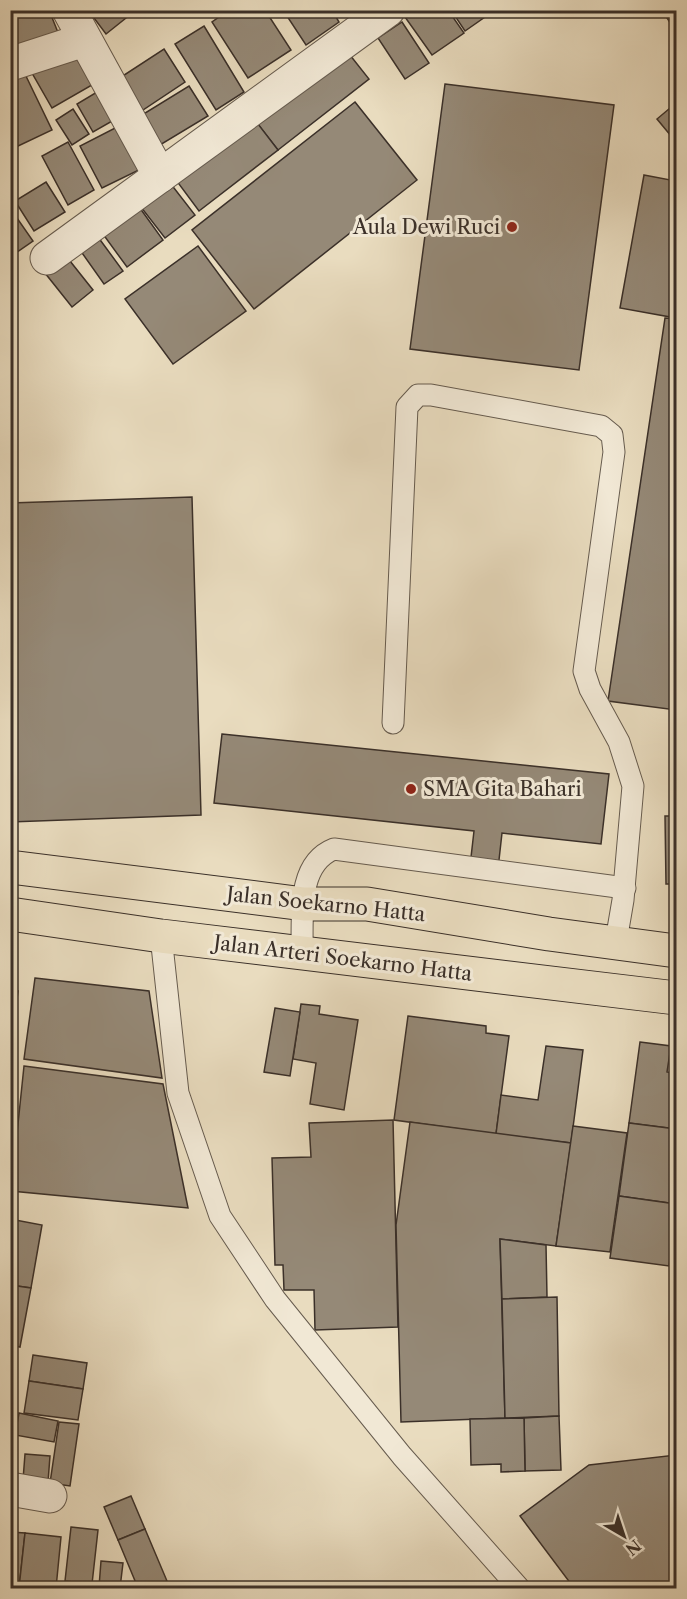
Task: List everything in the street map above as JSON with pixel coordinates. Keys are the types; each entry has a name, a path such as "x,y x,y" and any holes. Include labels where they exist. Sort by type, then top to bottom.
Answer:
{"main road":[{"name":"Jalan Soekarno Hatta","path":"10,867 304,904 367,904 549,934 616,941 676,951"},
{"name":"Jalan Arteri Soekarno Hatta","path":"10,914 161,936 676,998"},
{"path":"606,989 616,941"}],"street":[{"path":"69,10 160,176"},
{"path":"47,258 160,176 351,22 388,10"},
{"path":"10,64 84,40"},
{"path":"10,1490 50,1496"}],"lane":[{"path":"393,723 407,407 418,395 431,395 601,426 612,435 614,452 584,671 590,689 619,742 633,786 625,888 616,941"},
{"path":"302,952 304,904 309,872 321,854 334,849 625,888"},
{"path":"161,936 178,1093 220,1216 275,1299 402,1456 519,1588"}],"building":[{"path":"10,10 49,10 59,35 10,55"},
{"path":"88,10 136,10 106,34"},
{"path":"229,10 265,10 291,50 248,78 212,22"},
{"path":"283,10 332,10 339,22 306,45"},
{"path":"400,10 448,10 464,33 432,55"},
{"path":"451,10 495,10 465,31"},
{"path":"676,11 676,32 667,18"},
{"path":"402,22 429,63 405,79 378,38"},
{"path":"204,26 244,92 216,110 175,44"},
{"path":"342,45 369,79 278,150 251,115"},
{"path":"164,49 185,82 137,114 115,81"},
{"path":"72,50 92,85 52,108 32,73"},
{"path":"24,72 52,130 16,147 10,137 10,79"},
{"name":"Aula Dewi Ruci","path":"445,84 614,105 579,370 410,349"},
{"path":"189,86 208,116 155,148 137,118"},
{"path":"97,92 114,120 93,132 77,104"},
{"path":"355,102 417,180 254,309 192,230"},
{"path":"676,103 676,142 657,119"},
{"path":"73,109 89,134 72,145 56,120"},
{"path":"251,115 278,150 199,211 173,176"},
{"path":"119,126 141,169 102,188 80,146"},
{"path":"68,142 94,190 68,205 42,156"},
{"path":"644,175 676,181 676,318 620,308"},
{"path":"167,179 195,215 165,238 137,202"},
{"path":"46,182 65,212 34,231 15,201"},
{"path":"137,204 163,240 127,267 100,230"},
{"path":"10,208 33,241 10,257"},
{"path":"98,237 123,271 104,284 80,250"},
{"path":"198,246 246,311 173,364 125,299"},
{"path":"66,256 93,290 72,307 45,273"},
{"path":"665,318 676,319 676,710 608,701"},
{"path":"192,497 201,815 10,822 10,503"},
{"name":"SMA Gita Bahari","path":"222,734 609,774 601,844 502,833 498,869 470,866 474,831 214,803"},
{"path":"665,816 676,816 676,884 666,884"},
{"path":"35,978 149,991 162,1078 24,1059"},
{"path":"10,990 18,991 12,1039 10,1039"},
{"path":"301,1004 320,1006 319,1014 358,1020 344,1110 310,1104 316,1063 293,1059"},
{"path":"275,1008 300,1012 290,1076 264,1072"},
{"path":"408,1016 486,1026 486,1033 509,1036 496,1134 394,1120"},
{"path":"640,1042 671,1046 667,1072 676,1074 676,1129 629,1123"},
{"path":"546,1046 583,1050 571,1143 496,1134 501,1095 538,1100"},
{"path":"24,1066 163,1084 188,1208 11,1191"},
{"path":"393,1120 398,1327 315,1330 314,1290 284,1290 283,1265 275,1265 272,1158 311,1157 309,1123"},
{"path":"410,1122 571,1143 556,1246 500,1239 505,1418 401,1422 396,1225"},
{"path":"629,1123 676,1129 676,1204 619,1196"},
{"path":"573,1126 627,1133 610,1252 556,1246"},
{"path":"619,1196 676,1204 669,1266 610,1258"},
{"path":"10,1219 42,1225 31,1288 10,1285"},
{"path":"500,1239 546,1245 547,1297 502,1299"},
{"path":"10,1285 31,1288 20,1347 10,1345"},
{"path":"557,1297 559,1416 505,1418 502,1299"},
{"path":"33,1355 87,1363 83,1389 29,1381"},
{"path":"29,1381 83,1389 78,1420 24,1413"},
{"path":"19,1413 58,1421 54,1442 15,1435"},
{"path":"559,1416 561,1470 525,1471 524,1418"},
{"path":"524,1418 525,1471 501,1472 501,1464 471,1465 470,1419"},
{"path":"59,1422 79,1424 70,1486 50,1483"},
{"path":"25,1454 50,1456 48,1482 23,1480"},
{"path":"676,1455 676,1588 574,1588 520,1516 589,1465"},
{"path":"131,1496 145,1529 118,1540 104,1507"},
{"path":"71,1527 98,1530 92,1584 65,1581"},
{"path":"145,1529 167,1581 148,1588 138,1588 118,1540"},
{"path":"10,1532 25,1533 19,1588 10,1588"},
{"path":"25,1533 61,1537 56,1588 19,1588"},
{"path":"101,1561 123,1563 120,1588 99,1587"}],"place":[{"name":"Aula Dewi Ruci","path":"512,227"},
{"name":"SMA Gita Bahari","path":"411,789"}]}
